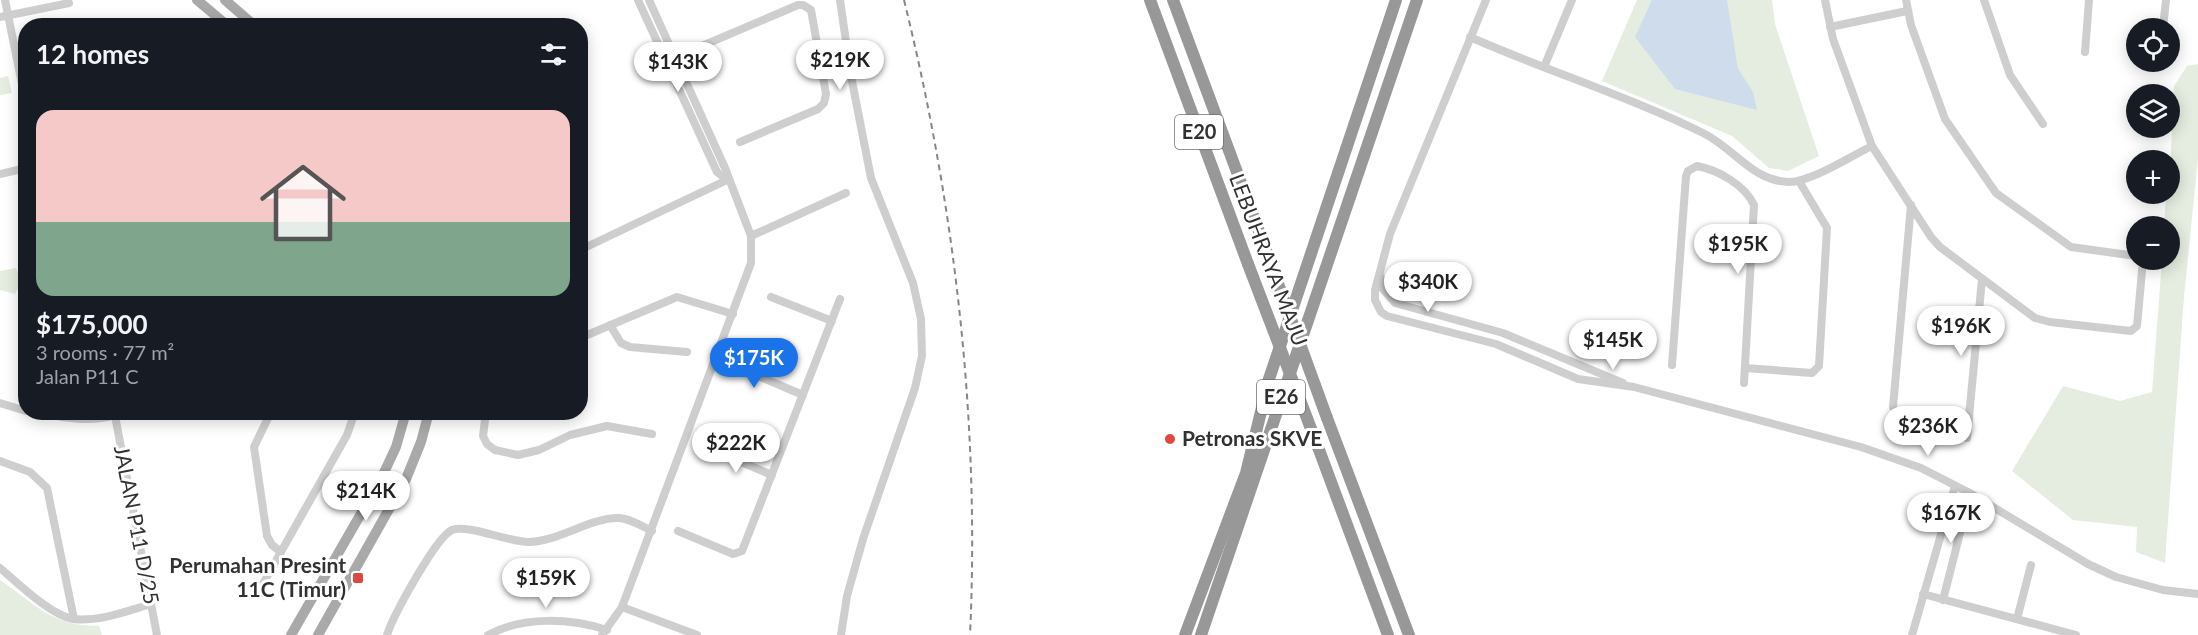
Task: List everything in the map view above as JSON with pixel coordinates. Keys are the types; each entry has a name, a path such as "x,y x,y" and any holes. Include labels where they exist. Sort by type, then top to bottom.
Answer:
{"highway":[{"name":"LEBUHRAYA MAJU","path":"1150,0 1388,635"},
{"name":"LEBUHRAYA MAJU","path":"1173,0 1409,635"},
{"name":"E26","path":"1201,635 1417,0"},
{"name":"E26","path":"1185,635 1246,473 1269,379 1395,1"}],"main road":[{"path":"197,0 218,18"},
{"path":"225,0 246,18"},
{"path":"291,635 389,463 403,420"},
{"path":"318,635 406,479 427,420"}],"street":[{"path":"5,0 4,16 18,67"},
{"path":"638,0 717,172 727,180"},
{"path":"488,635 511,626 568,620 605,633 622,607 652,531 751,263 751,236 727,180 725,168 649,0"},
{"path":"840,0 850,76 871,178 913,283 921,319 922,356 915,388 863,539 847,596 841,635"},
{"path":"1486,0 1390,234 1375,290 1375,300 1381,312 1387,316 1496,344 1569,377 1635,387"},
{"path":"1544,67 1572,0"},
{"path":"1825,0 1830,27 1872,146 1940,248 2042,321 2135,331 2142,270"},
{"path":"1906,0 1907,11 1945,118 1996,193 2071,247 2126,255"},
{"path":"1984,0 2010,75 2043,124"},
{"path":"2085,52 2090,0"},
{"path":"2164,18 2166,0"},
{"path":"4,16 69,3"},
{"path":"676,57 798,5 808,6 811,10 826,94 824,103 818,109 740,142"},
{"path":"1830,27 1907,11"},
{"path":"1470,37 1711,137 1762,177 1799,181 1872,146"},
{"path":"1672,364 1686,176 1688,171 1697,166 1718,172 1747,194 1754,205 1744,383"},
{"path":"0,174 18,170"},
{"path":"588,246 727,180"},
{"path":"1745,368 1812,374 1819,366 1827,228 1799,181"},
{"path":"751,236 846,193"},
{"path":"1893,407 1911,205"},
{"path":"1380,274 1382,288 1395,303 1503,333 1635,387 1861,447 1921,468 2088,564 2116,577 2163,590 2198,594"},
{"path":"1966,438 1982,279"},
{"path":"588,335 677,297 733,314"},
{"path":"771,297 832,321"},
{"path":"678,531 734,554 742,551 840,299"},
{"path":"1453,318 1452,327 1462,335"},
{"path":"610,325 621,343 630,347 687,352"},
{"path":"716,358 803,395"},
{"path":"1536,362 1561,367 1574,362"},
{"path":"1574,362 1574,370 1588,381"},
{"path":"0,403 18,409"},
{"name":"JALAN P11 D/25","path":"119,420 157,635"},
{"path":"266,420 255,440 254,454 267,536 272,545 281,552"},
{"path":"256,596 347,435 352,420"},
{"path":"485,420 483,436 487,444 495,450 518,455 539,450 570,435 607,426 652,434"},
{"path":"710,449 772,475"},
{"path":"0,461 30,472 47,488 74,619"},
{"path":"1912,635 1955,486"},
{"path":"387,635 392,619 418,575 445,535 453,530 463,529 504,540 529,542 554,538 606,519 619,518 652,531"},
{"path":"1942,600 1962,525"},
{"path":"2017,619 2031,565"},
{"path":"0,568 59,614 74,619 104,617 152,604"},
{"path":"1923,594 2076,635"},
{"path":"622,607 697,635"}],"shaded area":[{"path":"1637,0 1772,0 1775,24 1819,156 1788,171 1769,168 1732,136 1602,81"},
{"path":"2198,64 2198,158 2184,297 2165,563 2136,552 2137,527 2073,520 2012,471 2063,386 2120,401 2152,392 2161,270 2180,270 2180,216 2165,216 2165,204 2180,204 2180,150 2171,150 2172,138 2180,138 2180,84 2175,84 2187,66"},
{"path":"8,76 12,93 0,95 0,78"},
{"path":"16,268 18,289 15,294 0,290 0,271"},
{"path":"0,580 35,606 56,618 82,625 99,626 102,635 0,635"}],"water":[{"path":"1652,0 1727,0 1738,69 1753,92 1757,110 1675,89 1635,37"}],"railway":[{"path":"904,0 937,156 960,315 971,475 970,635"}],"place":[{"name":"Petronas SKVE","path":"1170,439"},
{"name":"Perumahan Presint 11C (Timur)","path":"358,578"}]}
